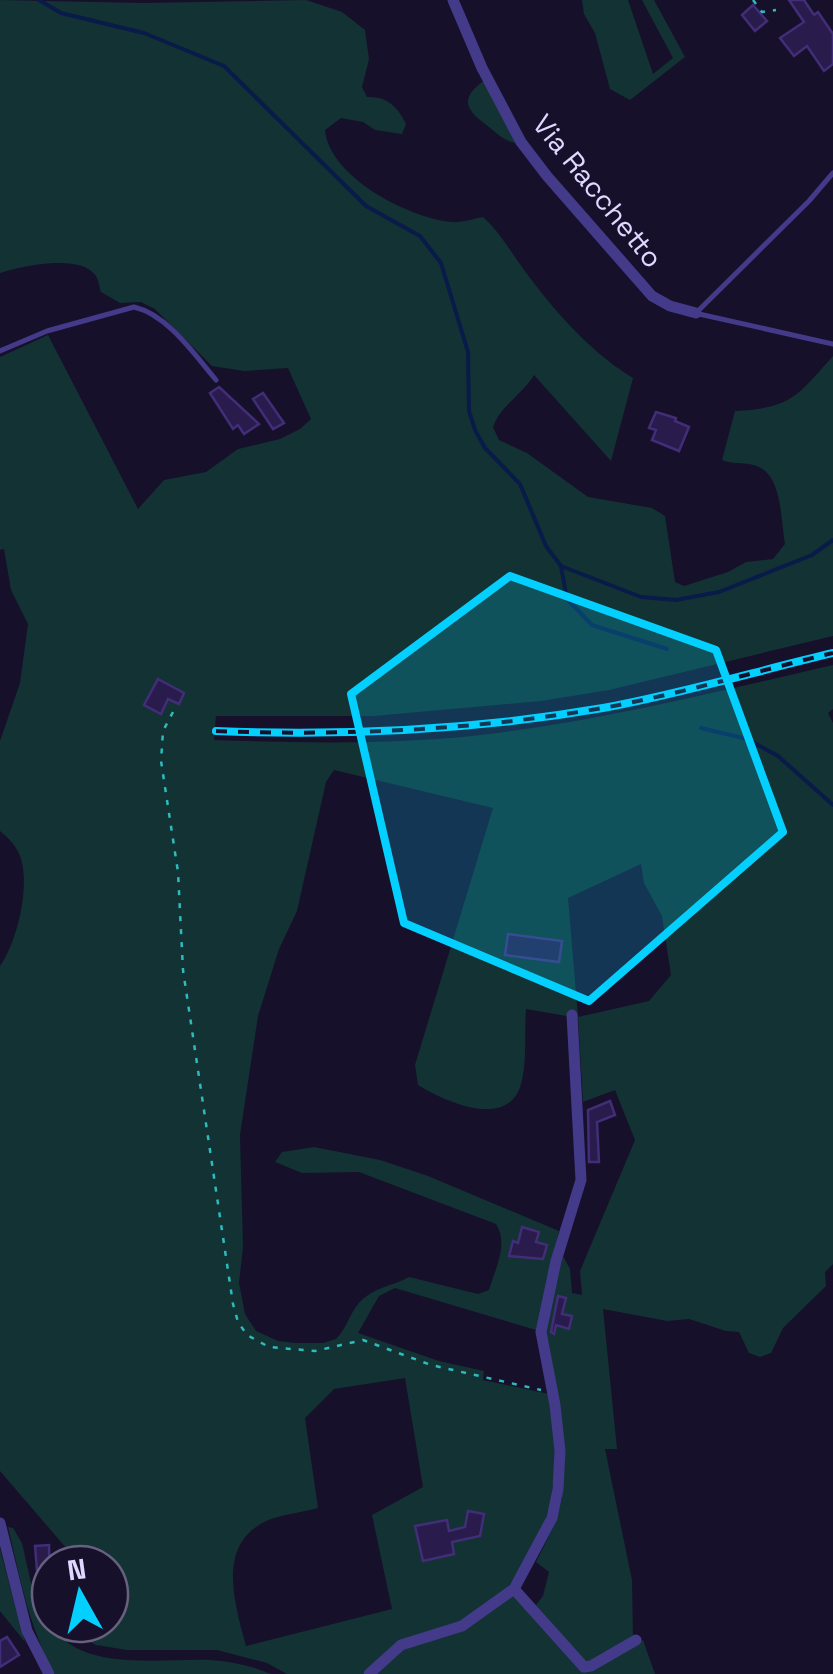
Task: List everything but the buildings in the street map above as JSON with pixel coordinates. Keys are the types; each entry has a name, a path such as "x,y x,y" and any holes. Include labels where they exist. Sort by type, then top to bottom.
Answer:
{"street":[{"name":"Via Racchetto","path":"454,0 482,68 514,130 537,164 652,296 696,313"},
{"path":"369,1674 405,1643 462,1626 514,1589 547,1530 557,1498 560,1451 542,1323 581,1180 572,1015"},
{"path":"0,1522 27,1631 49,1674"},
{"path":"514,1589 585,1670 636,1640"}],"lane":[{"path":"696,313 833,173"},
{"path":"0,351 47,332 134,306 167,326 216,380"},
{"name":"Via Racchetto","path":"696,313 833,344"}],"path":[{"path":"754,0 762,12 776,10"},
{"path":"174,712 163,732 161,761 178,872 182,970 233,1304 242,1329 260,1344 296,1351 328,1349 363,1340 432,1365 552,1392"}],"highlighted area":[{"path":"510,576 716,650 783,832 589,1001 404,923 351,694"}],"green space":[{"path":"0,0 306,0 342,12 365,30 369,59 362,87 367,97 391,104 406,124 402,134 341,118 325,130 340,164 374,192 414,213 451,222 483,217 569,325 633,378 611,461 534,375 501,412 493,427 499,440 527,453 588,497 652,508 665,516 675,582 684,586 746,562 773,559 785,544 777,492 768,474 756,466 722,460 735,411 782,403 811,381 833,356 833,636 609,690 541,701 374,716 216,716 214,740 348,742 448,738 614,714 833,665 833,709 828,713 833,723 833,1264 825,1272 826,1286 783,1328 771,1353 760,1357 749,1353 739,1332 689,1319 667,1321 603,1309 617,1449 605,1449 632,1580 633,1638 591,1662 585,1662 536,1605 543,1596 549,1572 536,1562 555,1524 562,1498 543,1331 563,1256 570,1269 572,1293 582,1295 580,1271 635,1140 615,1090 583,1102 578,1018 526,1009 522,1081 511,1101 499,1107 471,1107 429,1091 418,1085 415,1065 493,808 334,770 326,782 297,911 279,949 258,1016 240,1135 243,1247 239,1283 245,1314 256,1331 278,1341 295,1343 336,1339 360,1302 409,1277 478,1294 489,1290 501,1248 496,1224 359,1172 302,1173 275,1162 282,1152 314,1147 380,1160 559,1231 536,1330 395,1288 379,1296 358,1333 439,1361 484,1371 483,1380 549,1394 556,1458 551,1500 544,1525 513,1581 459,1623 394,1644 363,1674 287,1674 267,1663 217,1650 127,1650 96,1645 130,1644 130,1544 63,1544 0,1471 0,966 17,928 24,882 18,852 0,831 0,741 20,683 28,624 11,590 4,549 0,550 0,357 48,335 138,509 164,480 206,472 238,449 280,439 311,419 288,368 244,371 212,366 155,309 141,302 120,303 101,292 96,276 88,269 65,263 0,273","holes":["641,864 644,883 662,916 671,975 649,1001 578,1017 568,898","405,1378 423,1487 372,1515 392,1609 246,1646 234,1592 235,1557 253,1529 271,1519 318,1508 305,1418 334,1389"]},
{"path":"582,0 628,0 653,74 673,58 642,0 654,0 685,57 630,100 610,89"},
{"path":"485,80 518,144 500,136 469,108 469,97"},
{"path":"8,1527 13,1528 22,1543 30,1579 30,1614"},
{"path":"0,1549 25,1642 0,1611"},
{"path":"513,1595 595,1669 643,1640 655,1674 376,1674 402,1650 463,1631"},
{"path":"41,1644 71,1644 118,1659 225,1661 271,1674 55,1674"}],"waterway":[{"path":"39,0 61,13 144,33 224,66 366,206 420,236 441,263 468,352 469,411 475,430 485,448 520,484 546,546 561,566 641,597 676,600 719,592 812,555 833,540"},
{"path":"561,566 567,599 592,625 667,649"},
{"path":"701,728 747,739 778,756 833,805"}],"railway":[{"path":"216,731 410,730 555,716 661,696 833,653"}]}
